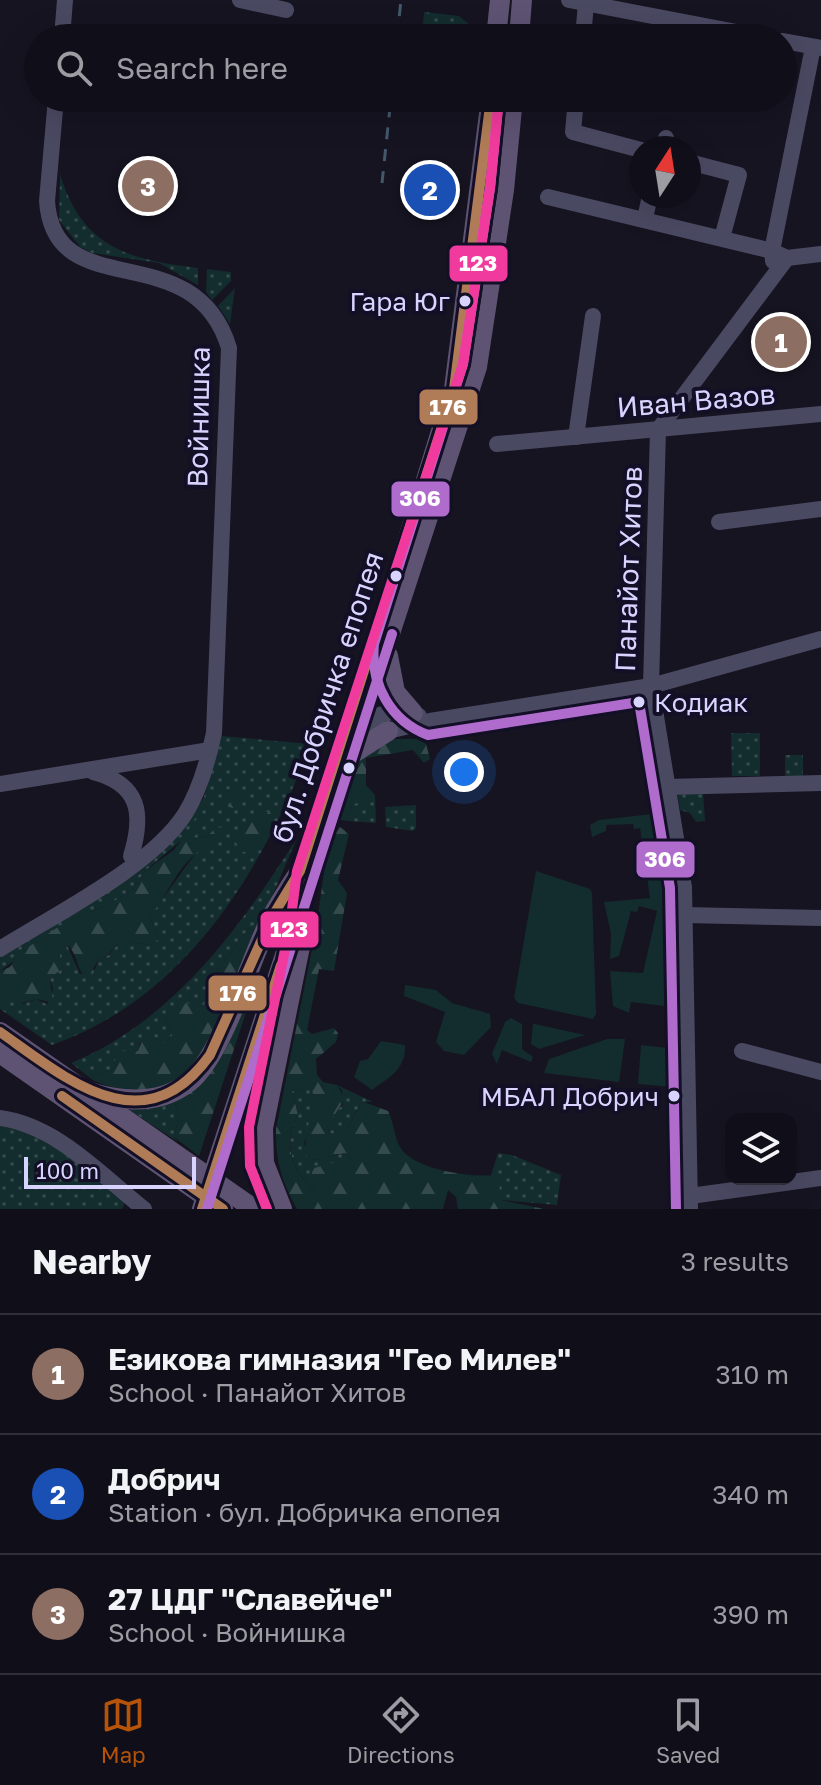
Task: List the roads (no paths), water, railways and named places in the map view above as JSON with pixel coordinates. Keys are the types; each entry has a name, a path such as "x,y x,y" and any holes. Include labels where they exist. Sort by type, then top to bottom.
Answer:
{"main road":[{"path":"497,24 500,0"},
{"path":"520,24 522,0"},
{"name":"бул. Добричка епопея","path":"192,1209 213,1158 355,718 454,389 489,112"},
{"name":"бул. Добричка епопея","path":"305,872 352,754 355,718 387,648 477,367 504,190 512,112"},
{"path":"387,648 395,692 421,717"},
{"path":"352,754 388,731"},
{"path":"90,1092 117,1100 159,1097 177,1090 202,1069 272,917 305,872"},
{"path":"282,1209 264,1163 263,1128 304,927 305,872"},
{"path":"0,1032 254,1209"},
{"path":"0,1053 223,1209"},
{"name":"бул. Добричка епопея","path":"202,1209 213,1158"}],"street":[{"path":"63,24 65,0"},
{"path":"240,0 286,10"},
{"path":"569,0 695,24"},
{"path":"584,24 586,3"},
{"path":"779,254 817,48 797,44"},
{"name":"Войнишка","path":"55,112 47,201 48,211 61,238 83,261 160,277 190,291 210,308 229,348 214,733 195,793"},
{"path":"575,112 573,132 629,147"},
{"path":"701,165 739,175 722,238"},
{"path":"548,197 645,218 779,254 821,254"},
{"path":"645,218 647,208"},
{"name":"Панайот Хитов","path":"690,1202 684,887 651,686 658,430 771,279 779,254"},
{"name":"Иван Вазов","path":"576,437 593,316"},
{"name":"Иван Вазов","path":"497,444 821,414"},
{"path":"719,522 821,509"},
{"path":"355,718 421,717 651,686 821,639"},
{"path":"355,718 388,731 421,717"},
{"path":"0,784 210,750"},
{"path":"88,770 116,780 135,801 138,830 131,856"},
{"path":"667,787 821,783"},
{"path":"0,938 131,856 164,830 195,793"},
{"path":"0,949 157,846 185,814 195,793"},
{"path":"685,915 821,918"},
{"path":"742,1051 821,1072"},
{"path":"0,1118 33,1125 55,1137 144,1209"},
{"path":"690,1202 821,1178"}],"railway":[{"path":"398,24 401,0"},
{"path":"382,183 390,112"}],"place":[{"name":"27 ЦДГ \"Славейче\"","path":"148,186"},
{"name":"Добрич","path":"430,190"},
{"name":"Гара Юг","path":"465,301"},
{"name":"Езикова гимназия \"Гео Милев\"","path":"781,342"},
{"name":"Кодиак","path":"639,702"},
{"name":"МБАЛ Добрич","path":"674,1096"}]}
